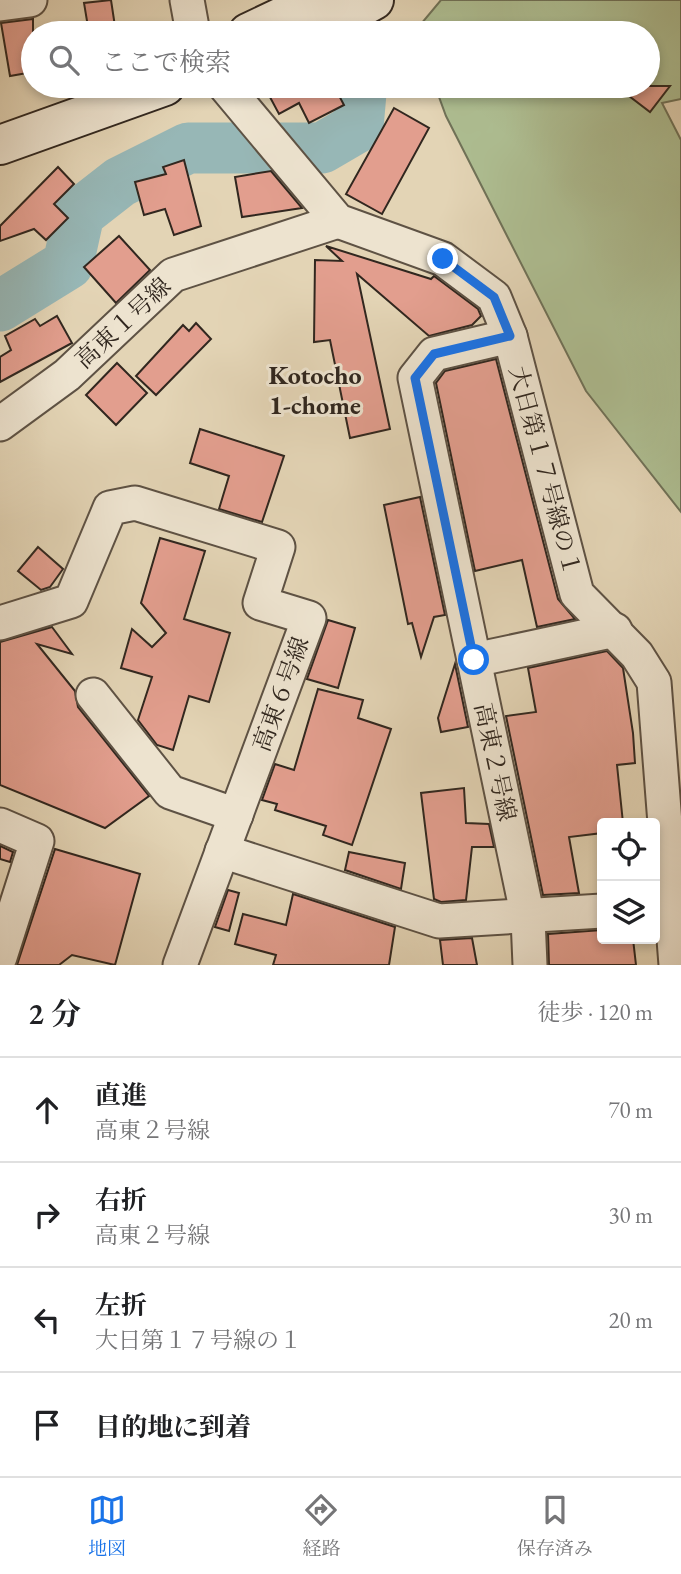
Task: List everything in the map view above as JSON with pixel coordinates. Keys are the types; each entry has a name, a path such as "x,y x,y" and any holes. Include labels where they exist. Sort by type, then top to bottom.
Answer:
{"street":[{"path":"0,4 30,0"},
{"path":"187,0 191,21"},
{"path":"290,21 366,6"},
{"path":"0,145 132,98"},
{"path":"234,98 337,220"},
{"name":"大日第１７号線の１","path":"337,220 443,259 494,297 510,336 577,594 638,655 653,682 669,905 676,965"},
{"name":"高東１号線","path":"0,424 67,374 173,275 337,220"},
{"name":"高東２号線","path":"510,336 434,354 415,378 528,918 530,965"},
{"name":"高東６号線","path":"0,623 71,601 110,508 135,503 278,547 260,603 309,618 180,965"},
{"path":"474,660 615,630"},
{"path":"93,695 170,792 236,815"},
{"path":"0,825 37,841 0,957"},
{"path":"222,852 439,921 528,918 597,911"}],"green space":[{"path":"441,0 681,0 681,99 662,103 681,140 681,512 586,391 446,116 439,98 660,98 660,21 424,21"}],"building":[{"path":"111,0 114,21 87,21 84,3"},
{"path":"33,19 21,21 21,74 10,76 1,23"},
{"path":"660,86 670,86 650,112 632,98 660,98"},
{"path":"270,98 340,98 344,105 309,123 299,103 279,114"},
{"path":"394,108 429,128 382,214 346,194"},
{"path":"184,160 201,226 174,235 165,209 144,215 135,182 166,174 163,167"},
{"path":"58,167 74,184 54,204 68,218 46,240 34,229 0,241 0,226"},
{"path":"271,171 302,208 242,217 235,177"},
{"path":"119,236 150,270 116,303 84,267"},
{"path":"326,246 431,279 434,276 478,309 481,316 472,325 429,336 357,274 390,429 350,438 330,340 314,342 315,260 342,261"},
{"path":"57,316 72,343 0,382 0,357 11,350 5,336 35,319 40,326"},
{"path":"196,323 211,339 156,395 136,376 183,325 189,331"},
{"path":"496,359 558,599 575,619 537,627 522,560 475,571 436,383 445,371"},
{"path":"117,363 147,393 116,425 86,395"},
{"path":"200,429 284,456 262,522 219,509 229,476 190,463"},
{"path":"420,497 445,615 434,617 421,657 412,623 408,624 384,505"},
{"path":"160,538 205,551 184,619 230,633 209,702 189,696 173,750 157,745 138,720 152,677 121,668 132,629 152,647 166,633 141,603"},
{"path":"38,547 63,569 50,587 41,590 18,571"},
{"path":"328,620 355,628 338,688 307,679"},
{"path":"52,627 72,654 37,644 75,691 78,707 149,796 105,828 0,785 0,642"},
{"path":"607,651 623,668 635,763 617,765 622,818 597,818 597,834 569,837 579,893 543,895 506,716 536,712 528,668"},
{"path":"455,664 468,727 441,732 438,718"},
{"path":"318,689 363,700 358,718 391,729 352,845 323,835 326,826 275,810 277,804 262,800 275,764 294,770"},
{"path":"464,788 466,823 489,824 494,847 472,847 466,900 441,902 434,899 421,793"},
{"path":"0,846 13,852 10,862 0,859"},
{"path":"55,849 140,874 115,965 72,955 59,965 17,965"},
{"path":"349,852 405,863 401,889 345,870"},
{"path":"228,890 239,893 229,931 215,927"},
{"path":"293,894 395,927 389,965 273,965 276,955 235,944 243,914 286,925"},
{"path":"597,930 597,944 634,944 636,965 549,965 548,934"},
{"path":"472,938 477,965 443,965 440,940"}],"waterway":[{"path":"0,306 68,264 79,214 120,182 188,148 322,148 358,127 361,98"}],"district":[{"name":"Kotocho 1-chome","path":"315,390"}],"route":[{"path":"443,259 494,297 510,336 434,354 415,378 474,660"}]}
